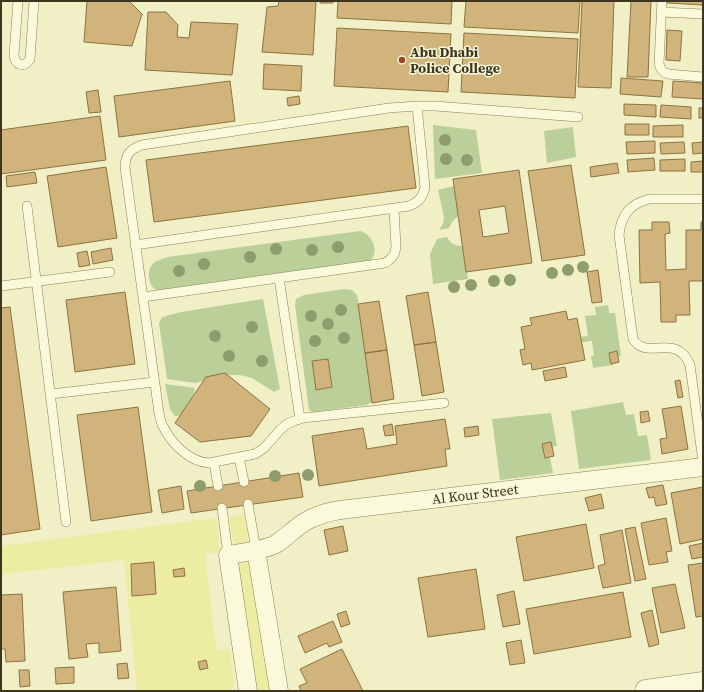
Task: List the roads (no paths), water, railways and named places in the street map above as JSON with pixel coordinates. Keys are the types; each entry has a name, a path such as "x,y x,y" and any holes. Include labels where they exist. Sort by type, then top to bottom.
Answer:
{"street":[{"name":"Al Kour Street","path":"228,554 271,546 304,522 327,512 703,467"},
{"path":"256,550 279,691"},
{"path":"228,554 248,691"},
{"path":"646,691 703,683"}],"lane":[{"path":"18,1 14,59 22,65 26,64 30,59 34,1"},
{"path":"662,1 659,63 661,70 668,74 703,77"},
{"path":"661,12 703,14"},
{"path":"135,245 415,204 424,194 425,187 417,106"},
{"path":"444,403 300,419 287,424 262,450 255,454 214,463 204,463 194,460 170,438 163,426 159,413 125,168 127,156 135,147 142,145 381,109 417,106 454,107 578,117"},
{"path":"703,199 649,199 641,201 627,211 622,218 619,235 633,339 635,343 642,348 672,348 684,353 688,359 700,418 703,462"},
{"path":"27,206 66,522"},
{"path":"143,297 385,263 393,257 396,247 394,208"},
{"path":"1,286 110,272"},
{"path":"279,278 300,419"},
{"path":"50,394 154,382"},
{"path":"240,457 244,482"},
{"path":"214,463 218,486"},
{"path":"248,504 256,550"},
{"path":"222,508 228,554"}],"place":[{"name":"Abu Dhabi Police College","path":"402,60"}]}
